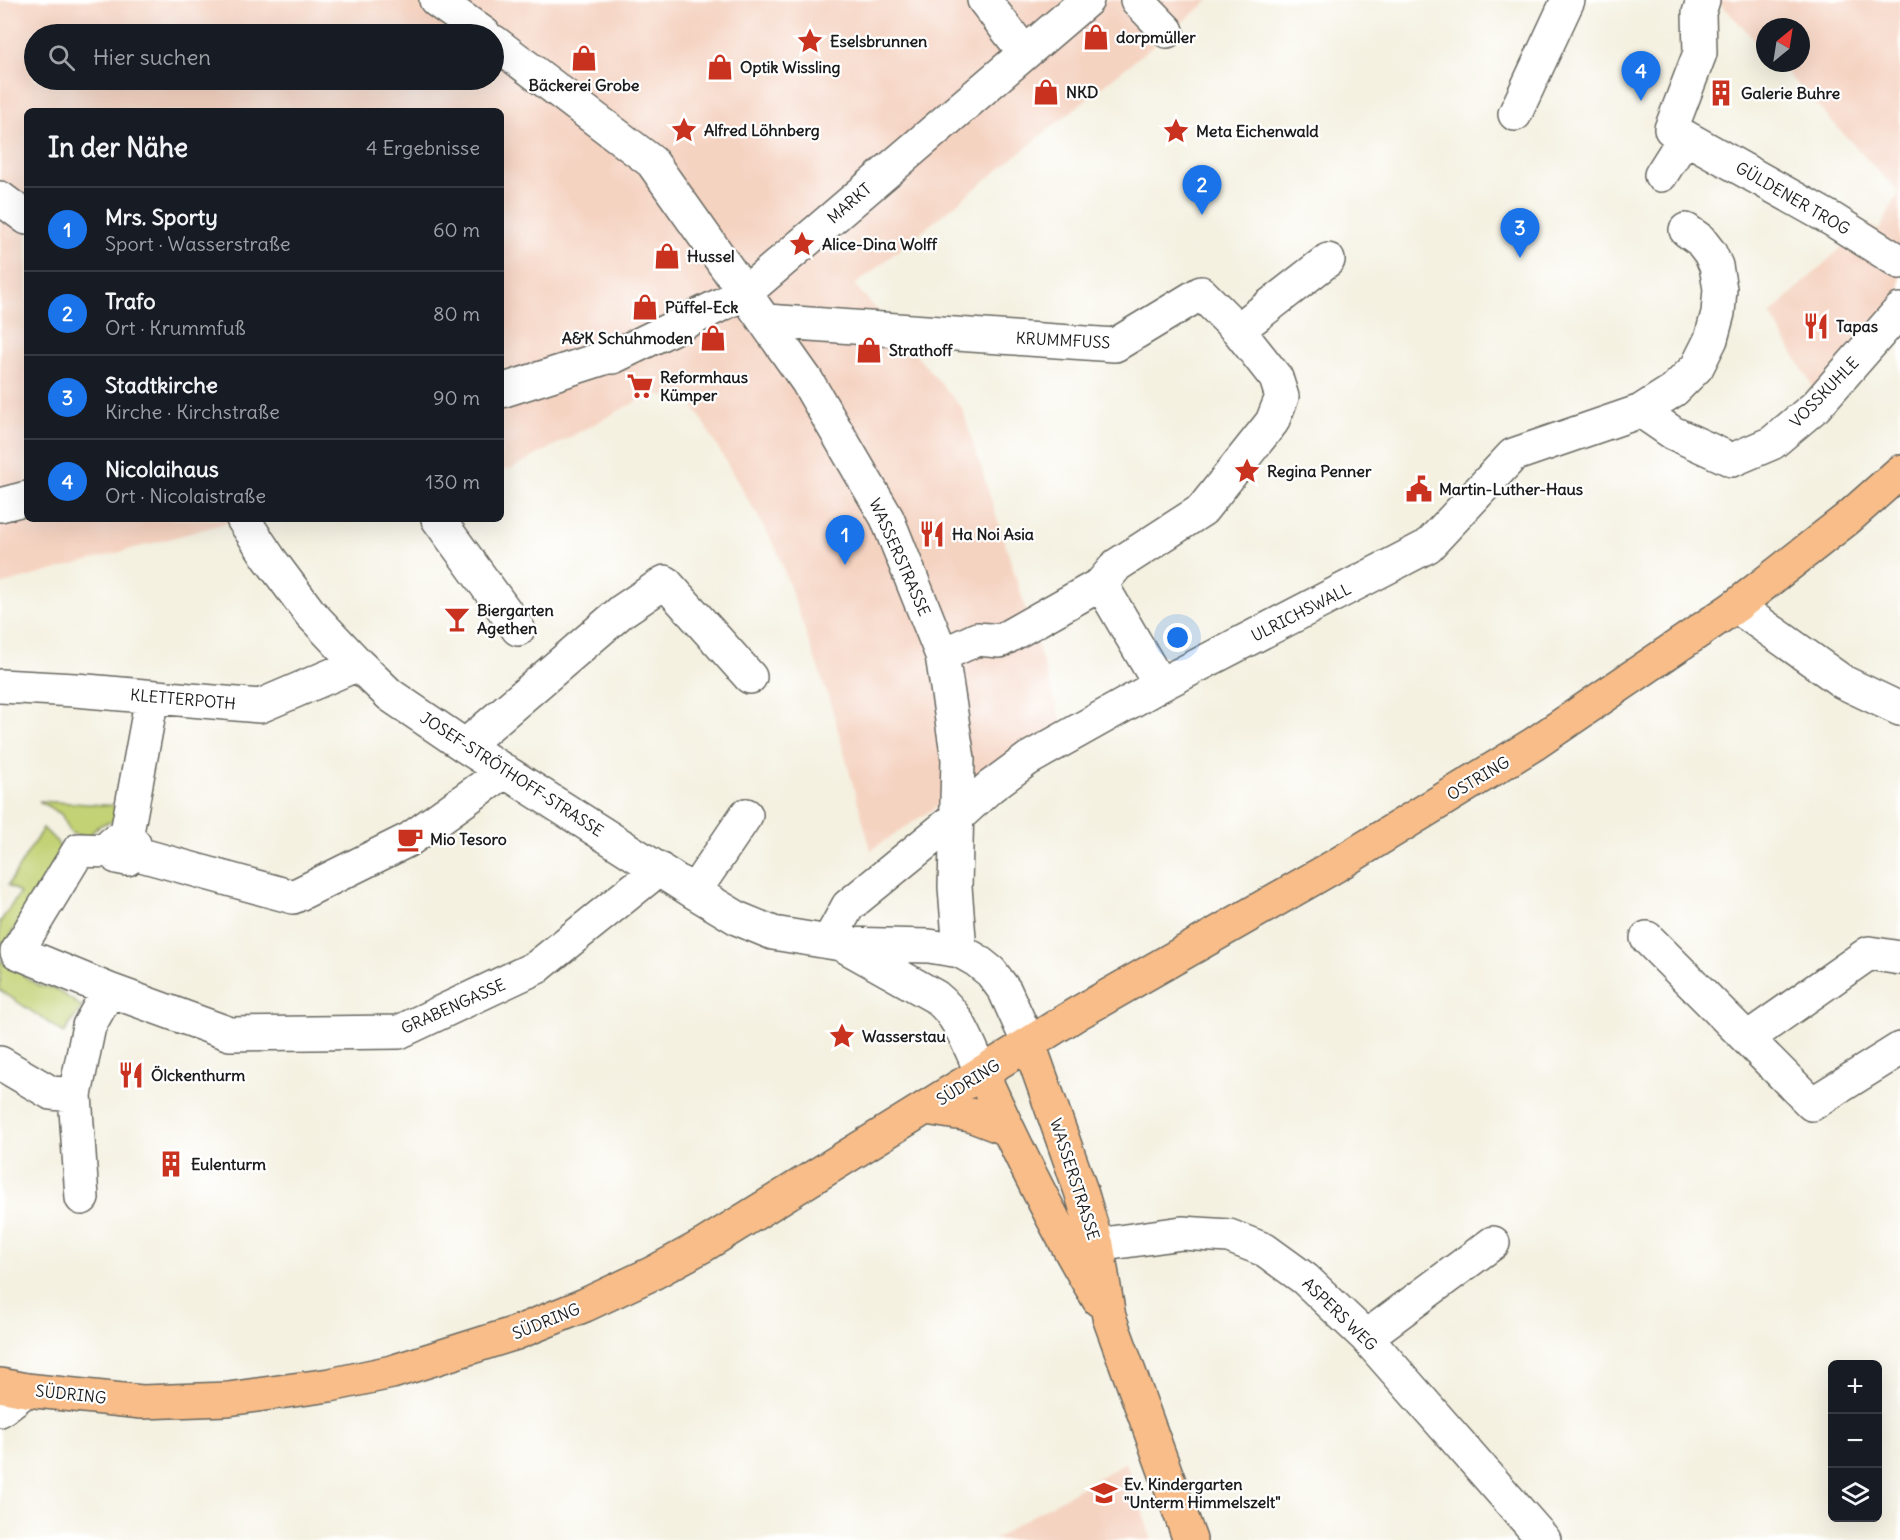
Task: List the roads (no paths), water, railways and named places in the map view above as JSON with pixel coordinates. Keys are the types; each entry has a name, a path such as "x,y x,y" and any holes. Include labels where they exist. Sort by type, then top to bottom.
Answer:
{"main road":[{"name":"OSTRING","path":"1029,1044 1078,1013 1335,866 1524,750 1736,606 1847,519 1900,472"},
{"name":"SÜDRING","path":"13,1387 142,1402 228,1399 330,1385 443,1358 516,1333 585,1305 653,1273 704,1245 1029,1044"},
{"name":"WASSERSTRASSE","path":"1029,1044 1081,1191 1097,1245 1109,1317 1190,1540"},
{"name":"WASSERSTRASSE","path":"982,1073 1007,1129 1064,1242 1109,1317"},
{"path":"926,1108 970,1115 1007,1129"}],"street":[{"path":"436,0 470,24"},
{"path":"984,0 1025,53"},
{"name":"MARKT","path":"504,390 613,357 745,293 1087,0"},
{"path":"1137,0 1167,31"},
{"path":"1515,114 1568,0"},
{"path":"1661,175 1685,137 1671,129 1700,53 1699,13 1703,0"},
{"path":"504,50 652,162 745,293"},
{"name":"GÜLDENER TROG","path":"1685,137 1833,220 1900,262"},
{"path":"0,198 24,216"},
{"name":"ULRICHSWALL","path":"957,818 990,786 1028,759 1160,685 1428,546 1514,455 1641,411 1674,390 1697,368 1712,339 1718,313 1720,289 1716,266 1710,253 1700,240 1686,230"},
{"path":"1238,330 1328,260"},
{"name":"WASSERSTRASSE","path":"745,293 807,381 887,518 942,655 958,759 955,887 960,951"},
{"name":"KRUMMFUSS","path":"766,321 1115,345 1201,293 1238,330 1276,378 1282,397 1272,422 1202,510 1117,565 1101,584 1000,641 977,639 942,655"},
{"name":"VOSSKUHLE","path":"1641,411 1673,433 1732,460 1772,443 1816,405 1900,310"},
{"path":"0,505 24,499"},
{"name":"JOSEF-STRÖTHOFF-STRASSE","path":"245,522 310,613 358,664 390,694 465,746 693,892 740,919 773,933 835,942 929,946 960,951 976,960 998,981 1005,991 1029,1044"},
{"path":"440,522 518,628"},
{"path":"465,746 622,611 665,582 750,677"},
{"path":"1101,584 1160,685"},
{"path":"1736,606 1843,682 1900,709"},
{"name":"KLETTERPOTH","path":"0,686 260,706 358,664"},
{"path":"152,696 124,847 293,897 410,839 505,771"},
{"path":"693,892 747,815"},
{"path":"835,942 848,906 957,818"},
{"name":"GRABENGASSE","path":"124,847 79,850 8,947 109,990 230,1034 399,1032 537,967 659,869"},
{"path":"1647,938 1812,1104 1900,1049"},
{"name":"JOSEF-STRÖTHOFF-STRASSE","path":"835,942 936,997 946,1005 957,1020 982,1073"},
{"path":"1748,1038 1869,953 1900,958"},
{"path":"82,1198 75,1095 89,1026 109,990"},
{"path":"0,1063 51,1093 75,1095"},
{"name":"ASPERS WEG","path":"1064,1242 1097,1245 1182,1233 1229,1236 1266,1250 1305,1279 1366,1337 1544,1540"},
{"path":"1366,1337 1493,1243"},
{"path":"0,1410 13,1387"}],"place":[{"name":"dorpmüller","path":"1096,37"},
{"name":"Eselsbrunnen","path":"810,41"},
{"name":"Bäckerei Grobe","path":"584,58"},
{"name":"Optik Wissling","path":"720,67"},
{"name":"NKD","path":"1046,92"},
{"name":"Galerie Buhre","path":"1721,93"},
{"name":"Nicolaihaus","path":"1641,101"},
{"name":"Alfred Löhnberg","path":"684,130"},
{"name":"Meta Eichenwald","path":"1176,131"},
{"name":"Trafo","path":"1202,215"},
{"name":"Alice-Dina Wolff","path":"802,244"},
{"name":"Hussel","path":"667,256"},
{"name":"Stadtkirche","path":"1520,258"},
{"name":"Püffel-Eck","path":"645,307"},
{"name":"Tapas","path":"1816,326"},
{"name":"A&K Schuhmoden","path":"713,338"},
{"name":"Strathoff","path":"869,350"},
{"name":"Reformhaus Kümper","path":"640,386"},
{"name":"Regina Penner","path":"1247,471"},
{"name":"Martin-Luther-Haus","path":"1419,489"},
{"name":"Ha Noi Asia","path":"932,534"},
{"name":"Mrs. Sporty","path":"845,565"},
{"name":"Biergarten Agethen","path":"457,619"},
{"name":"Mio Tesoro","path":"410,839"},
{"name":"Wasserstau","path":"842,1036"},
{"name":"Ölckenthurm","path":"131,1075"},
{"name":"Eulenturm","path":"171,1164"},
{"name":"Ev. Kindergarten \"Unterm Himmelszelt\"","path":"1104,1493"}]}
